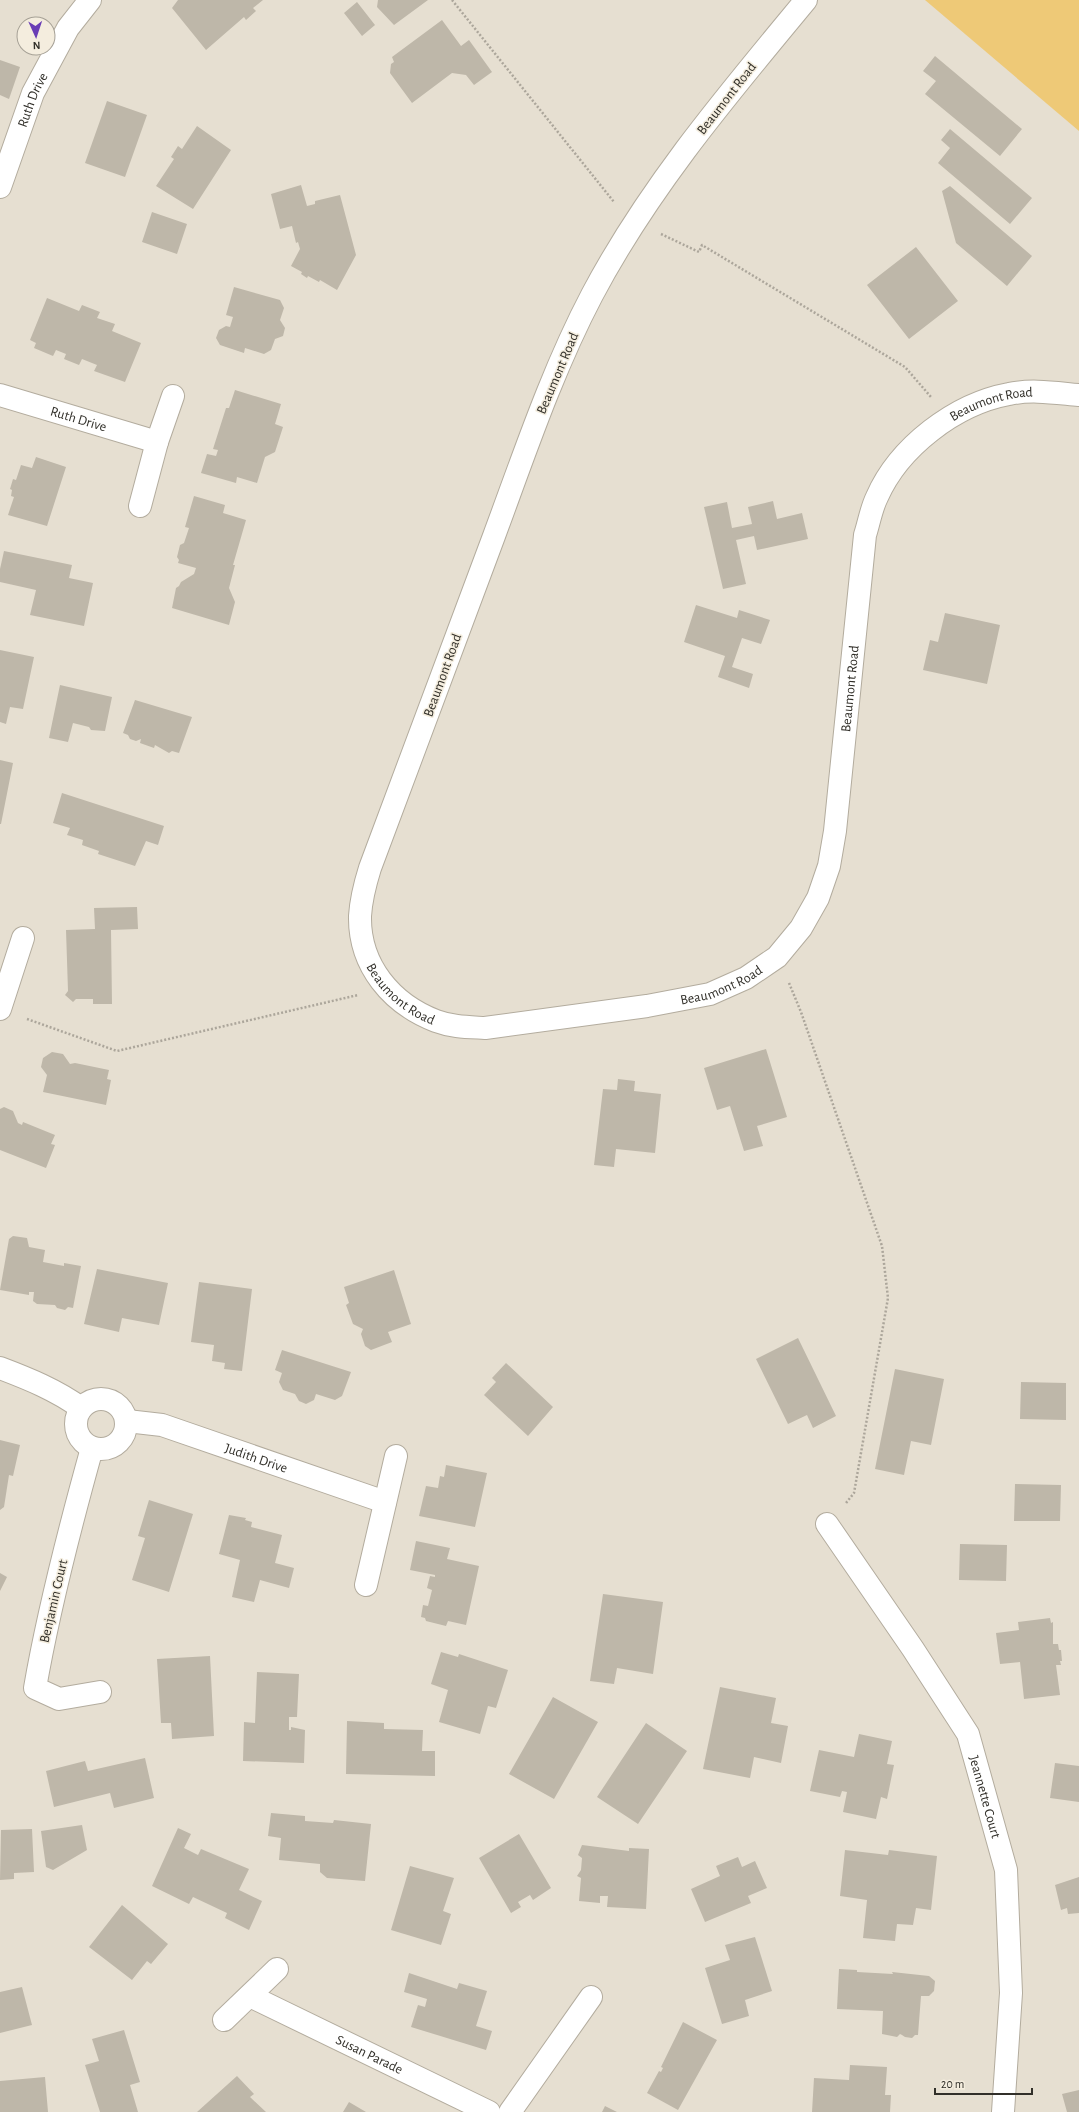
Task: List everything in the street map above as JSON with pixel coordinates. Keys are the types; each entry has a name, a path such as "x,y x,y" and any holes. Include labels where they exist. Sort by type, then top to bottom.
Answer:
{"street":[{"name":"Ruth Drive","path":"0,187 33,94 68,28 90,0"},
{"name":"Beaumont Road","path":"806,0 710,116 636,221 593,294 562,359 531,436 370,868 363,894 360,917 363,942 371,967 386,989 409,1008 437,1021 458,1026 485,1028 647,1006 710,994 746,978 778,957 801,928 818,898 829,866 835,830 865,535 876,497 895,466 920,439 980,401 1010,393 1043,391 1079,395"},
{"name":"Ruth Drive","path":"0,395 157,442"},
{"path":"140,506 157,442 173,396"},
{"path":"0,1010 23,938"},
{"path":"0,1368 30,1379 63,1394 81,1408"},
{"path":"93,1399 108,1399 121,1407 126,1421 124,1435 114,1446 100,1450 92,1448 80,1438 76,1431 77,1415 81,1408 93,1399"},
{"name":"Judith Drive","path":"126,1421 162,1425 385,1502"},
{"name":"Benjamin Court","path":"92,1448 67,1540 44,1637 35,1688 59,1699 100,1692"},
{"path":"366,1585 396,1456"},
{"name":"Jeannette Court","path":"827,1524 913,1649 968,1734 1006,1870 1011,1994 1003,2112"},
{"path":"224,2020 277,1969"},
{"name":"Susan Parade","path":"250,1996 489,2112"},
{"path":"510,2112 591,1997"}],"path":[{"path":"452,0 613,201 636,221 699,252 702,245 905,367 950,419"},
{"path":"0,1010 118,1051 386,989"},
{"path":"801,1012 882,1246 888,1298 854,1493 827,1524"}],"shaded area":[{"path":"925,0 1079,0 1079,131"}],"building":[{"path":"178,0 263,0 253,8 256,11 246,20 244,17 206,50 172,8"},
{"path":"378,0 428,0 394,25 377,7"},
{"path":"357,2 375,25 362,36 344,13"},
{"path":"442,20 461,46 469,40 492,72 474,85 466,75 452,73 412,103 390,73 391,64 394,62 392,57"},
{"path":"935,56 1022,129 1000,156 925,94 936,81 923,71"},
{"path":"0,60 20,67 9,99 0,95"},
{"path":"107,101 147,115 125,177 85,163"},
{"path":"197,126 231,150 193,209 156,186 174,159 171,157 178,146 182,149"},
{"path":"950,129 1032,198 1010,224 938,163 950,148 941,140"},
{"path":"301,185 307,206 315,204 315,201 340,195 356,255 337,290 320,280 319,282 308,276 307,278 301,274 302,272 291,266 300,249 298,242 296,243 292,226 280,229 271,194"},
{"path":"950,186 1032,256 1007,286 956,243 942,191"},
{"path":"152,212 187,224 177,254 142,242"},
{"path":"916,247 958,301 909,339 867,285"},
{"path":"234,287 280,300 284,308 280,320 285,328 283,336 275,339 271,350 264,354 245,348 244,353 220,345 216,338 219,330 226,326 230,327 233,317 226,315"},
{"path":"47,298 79,311 82,305 100,312 97,318 115,324 112,331 141,343 125,382 94,371 97,365 82,359 79,365 64,359 66,354 56,350 53,356 34,348 36,343 30,340"},
{"path":"235,390 281,404 275,424 283,427 275,452 265,457 257,483 237,477 236,483 201,473 207,454 216,456 218,450 213,449 226,408 229,408"},
{"path":"36,457 66,467 47,526 8,515 14,497 11,496 12,490 10,489 13,479 16,480 21,465 32,468"},
{"path":"194,496 225,505 223,513 246,520 233,565 235,565 229,588 235,602 229,625 172,608 176,588 181,582 194,574 196,568 178,563 179,560 177,557 180,545 184,543 189,528 185,527"},
{"path":"773,501 777,519 802,513 808,539 757,550 754,536 736,540 746,584 723,589 704,507 727,502 732,528 752,524 748,507"},
{"path":"4,551 72,565 69,578 93,583 84,626 30,615 36,590 0,582 0,569"},
{"path":"696,605 737,618 739,610 770,620 761,644 742,638 732,667 753,674 749,688 718,677 725,656 684,642"},
{"path":"945,613 1000,625 987,684 923,670 930,640 938,642"},
{"path":"0,650 34,657 23,709 10,707 6,724 0,722"},
{"path":"60,685 112,697 105,731 91,730 89,727 73,723 68,742 49,738"},
{"path":"135,700 192,717 179,753 172,751 169,753 155,745 154,748 140,743 141,739 136,741 130,739 128,735 123,733"},
{"path":"0,760 13,763 1,824 0,824"},
{"path":"62,793 164,826 158,845 146,841 135,866 98,854 99,851 82,845 83,840 67,835 70,828 53,823"},
{"path":"137,907 138,929 111,930 112,1004 93,1004 93,999 76,999 73,1002 65,995 68,991 66,930 95,929 94,908"},
{"path":"766,1049 787,1117 757,1126 763,1146 744,1151 730,1106 717,1110 704,1068"},
{"path":"52,1052 63,1054 70,1064 75,1063 109,1070 107,1079 111,1080 106,1105 43,1092 47,1075 41,1067 43,1058"},
{"path":"618,1079 635,1081 634,1091 661,1094 655,1153 616,1149 614,1167 594,1165 603,1089 617,1090"},
{"path":"4,1107 13,1111 18,1123 22,1125 23,1122 55,1135 51,1144 55,1145 46,1168 0,1150 0,1109"},
{"path":"13,1236 27,1238 29,1247 45,1250 43,1262 64,1266 64,1263 81,1266 73,1308 68,1307 65,1310 57,1308 55,1305 37,1304 33,1301 34,1292 29,1292 29,1295 0,1290 9,1239"},
{"path":"97,1269 168,1283 159,1325 122,1318 119,1332 84,1324"},
{"path":"394,1270 411,1324 388,1332 392,1342 371,1350 365,1346 361,1334 363,1329 353,1324 346,1305 349,1303 344,1287"},
{"path":"199,1282 252,1289 242,1371 224,1369 225,1363 212,1361 214,1345 191,1342"},
{"path":"798,1338 836,1416 813,1428 807,1415 788,1424 756,1359"},
{"path":"282,1350 351,1372 342,1396 335,1400 316,1394 314,1400 306,1404 299,1401 295,1394 283,1390 279,1382 282,1373 275,1370"},
{"path":"506,1363 553,1407 528,1436 484,1395 496,1382 492,1378"},
{"path":"895,1369 944,1379 931,1445 911,1441 904,1475 875,1469"},
{"path":"1021,1382 1066,1383 1066,1420 1020,1419"},
{"path":"0,1440 20,1445 13,1476 9,1475 4,1507 0,1510"},
{"path":"446,1465 487,1473 475,1527 419,1516 426,1486 438,1488 440,1476 444,1477"},
{"path":"1015,1484 1061,1485 1060,1521 1014,1521"},
{"path":"149,1500 193,1514 169,1592 132,1580 145,1538 138,1536"},
{"path":"229,1515 246,1518 245,1520 252,1522 251,1527 282,1535 275,1563 294,1568 289,1588 260,1580 254,1602 232,1597 240,1560 219,1554"},
{"path":"416,1541 450,1548 447,1559 479,1566 466,1625 448,1621 446,1626 426,1621 425,1618 421,1617 423,1605 428,1606 432,1590 427,1588 430,1576 435,1577 435,1575 410,1570"},
{"path":"960,1544 1007,1545 1006,1581 959,1580"},
{"path":"0,1573 7,1577 0,1591"},
{"path":"603,1594 663,1602 653,1674 617,1668 614,1684 590,1681"},
{"path":"1050,1618 1051,1623 1053,1622 1053,1644 1058,1644 1059,1650 1061,1650 1061,1665 1056,1665 1060,1695 1024,1699 1020,1662 1000,1664 996,1633 1019,1630 1018,1622"},
{"path":"441,1652 458,1657 459,1654 508,1670 496,1708 488,1706 480,1734 439,1722 448,1690 431,1684"},
{"path":"210,1656 214,1736 172,1739 171,1723 161,1723 157,1659"},
{"path":"257,1672 299,1674 297,1717 289,1717 289,1730 291,1730 291,1727 305,1730 304,1763 243,1761 244,1722 255,1723"},
{"path":"720,1687 776,1698 771,1723 788,1726 781,1763 754,1757 750,1778 703,1769"},
{"path":"553,1697 598,1722 554,1799 509,1774"},
{"path":"347,1721 384,1723 384,1729 423,1730 422,1751 435,1751 435,1776 346,1774"},
{"path":"646,1723 687,1751 638,1824 597,1797"},
{"path":"859,1734 892,1741 887,1764 894,1765 887,1799 881,1797 876,1819 843,1812 847,1792 842,1791 840,1797 810,1791 819,1750 854,1757"},
{"path":"145,1758 154,1798 114,1808 110,1793 54,1807 46,1771 85,1761 88,1771"},
{"path":"1055,1763 1079,1766 1079,1802 1050,1798"},
{"path":"271,1813 305,1816 305,1821 333,1823 334,1820 371,1824 365,1881 327,1878 320,1872 320,1864 279,1860 281,1838 268,1836"},
{"path":"82,1825 87,1850 53,1870 46,1867 41,1831"},
{"path":"178,1828 191,1834 184,1848 198,1855 201,1849 249,1869 239,1890 262,1901 249,1930 225,1918 227,1913 193,1897 189,1904 152,1886"},
{"path":"32,1829 34,1872 14,1873 14,1879 0,1880 1,1830"},
{"path":"519,1834 551,1888 533,1900 530,1895 518,1902 521,1907 511,1913 479,1858"},
{"path":"582,1845 629,1851 629,1848 649,1849 646,1909 607,1907 608,1896 600,1896 600,1903 579,1901 581,1878 577,1876 581,1870 582,1858 578,1855"},
{"path":"845,1850 888,1855 889,1850 937,1856 931,1910 916,1908 913,1925 897,1924 895,1941 863,1938 867,1900 840,1896"},
{"path":"738,1857 742,1867 755,1861 767,1888 748,1896 751,1903 705,1922 691,1889 720,1876 716,1866"},
{"path":"410,1866 454,1878 443,1911 451,1914 441,1945 391,1930"},
{"path":"1079,1877 1079,1913 1068,1914 1067,1908 1061,1910 1055,1885"},
{"path":"122,1905 168,1944 151,1964 147,1961 132,1980 89,1947"},
{"path":"755,1937 772,1991 745,2000 749,2016 722,2024 705,1968 730,1960 725,1945"},
{"path":"839,1969 857,1970 857,1972 893,1974 892,1972 929,1976 935,1981 934,1991 929,1996 921,1996 918,2035 915,2035 912,2038 905,2037 900,2034 897,2037 882,2034 883,2011 837,2009"},
{"path":"409,1973 457,1989 459,1983 487,1991 476,2026 492,2031 486,2050 411,2027 418,2005 425,2007 427,1999 404,1992"},
{"path":"22,1987 32,2025 0,2033 0,1992"},
{"path":"683,2022 717,2040 678,2110 647,2093 659,2071 661,2072 663,2068 661,2067"},
{"path":"124,2030 140,2082 130,2085 138,2112 100,2112 85,2065 99,2061 92,2039"},
{"path":"850,2065 887,2067 885,2095 891,2095 890,2112 812,2112 814,2078 849,2080"},
{"path":"237,2076 254,2094 250,2097 266,2112 197,2112"},
{"path":"45,2077 48,2112 0,2112 0,2081"},
{"path":"1079,2090 1079,2112 1067,2112 1062,2094"},
{"path":"349,2102 366,2112 343,2112"},
{"path":"605,2106 617,2112 602,2112"}]}
